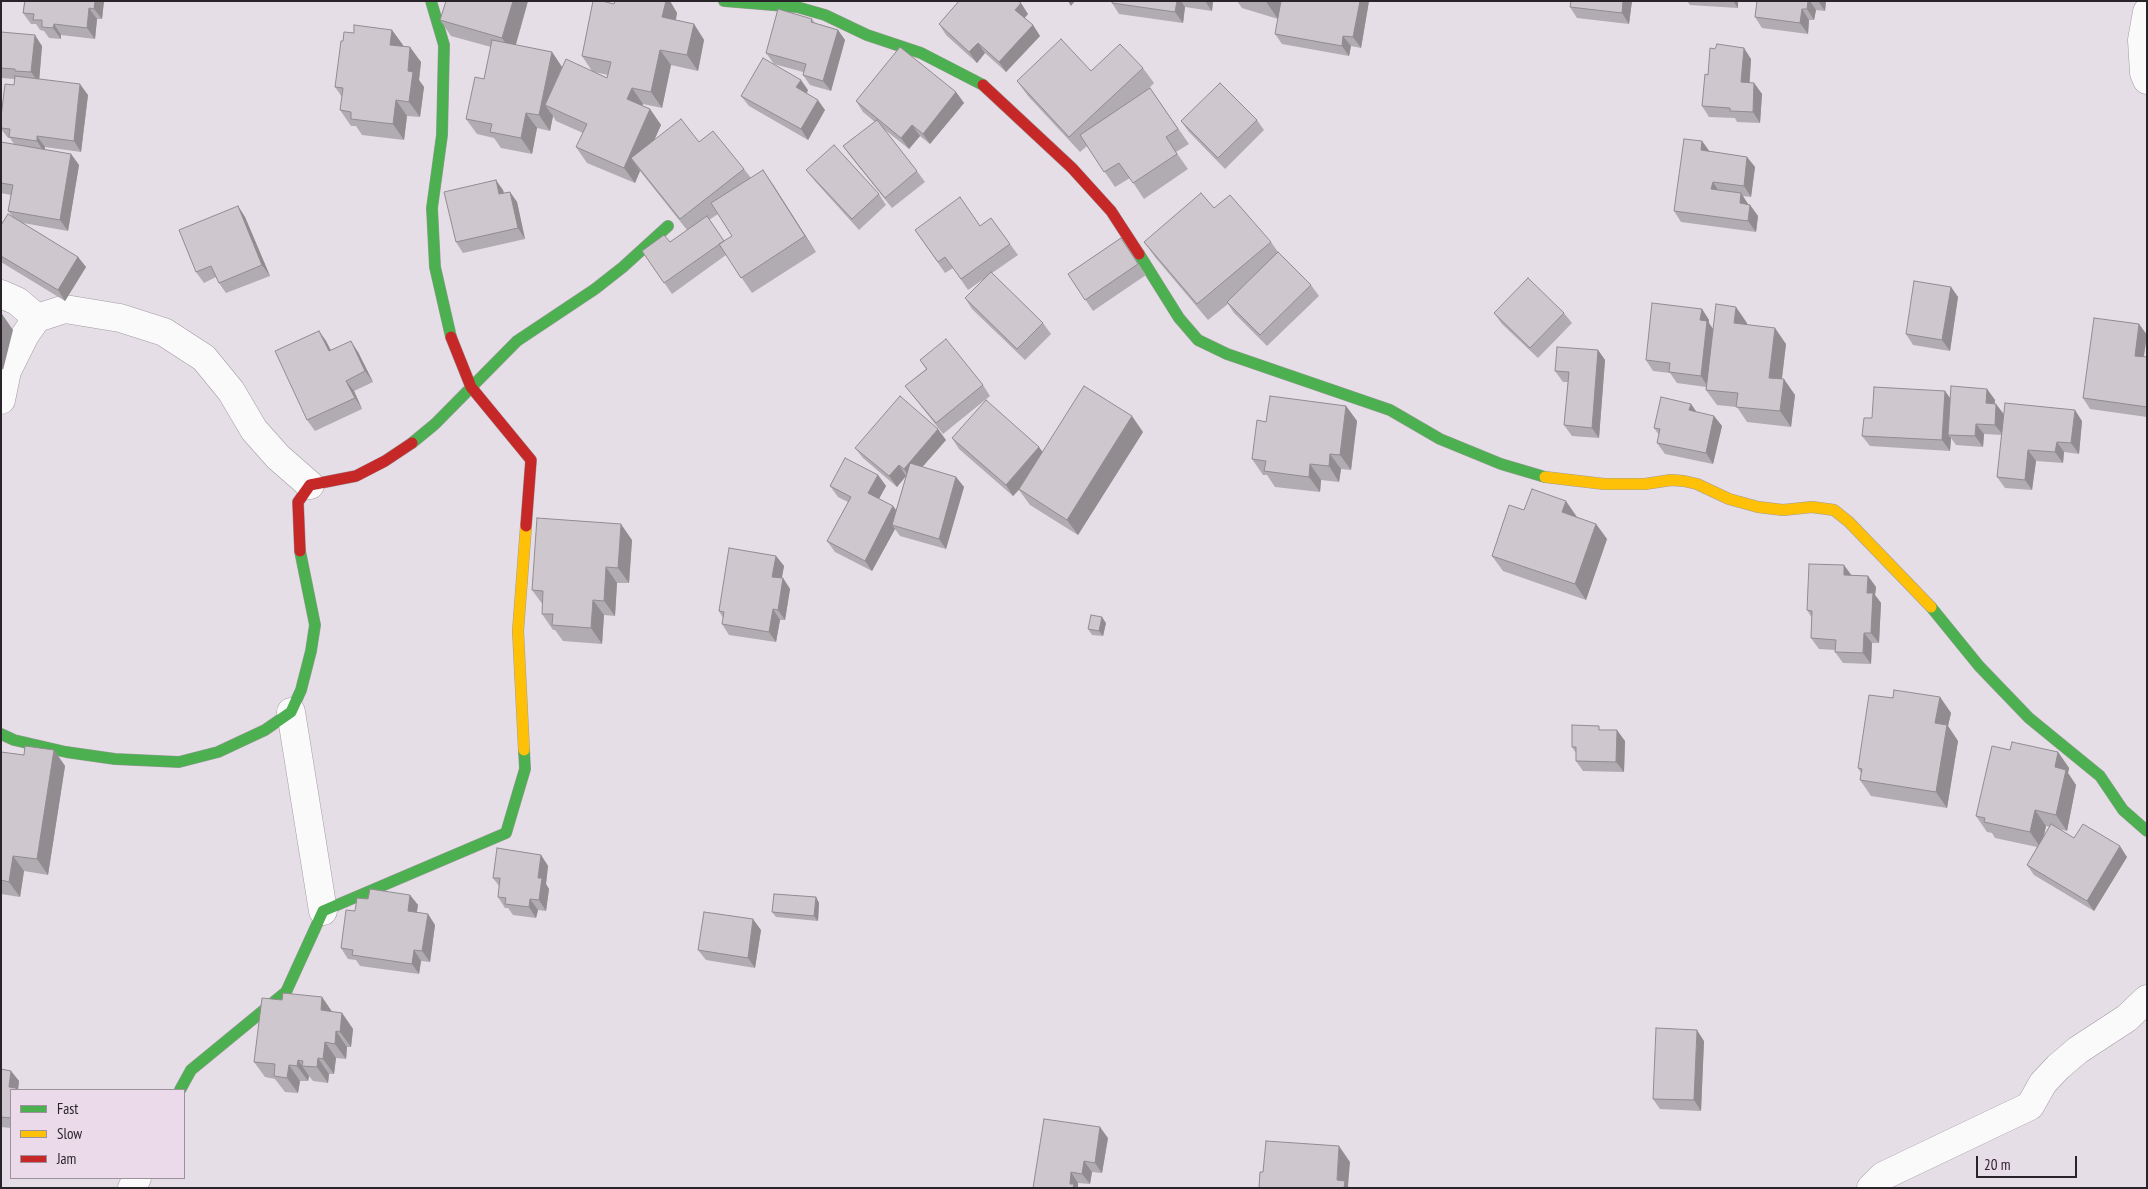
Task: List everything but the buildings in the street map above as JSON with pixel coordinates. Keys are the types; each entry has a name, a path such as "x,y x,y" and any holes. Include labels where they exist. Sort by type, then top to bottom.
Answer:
{"street":[{"path":"323,911 506,834 525,769 518,632 531,460 471,387 452,339 435,267 432,208 442,135 444,45 431,1"},
{"path":"724,1 797,7 825,15 867,35 921,53 983,84 1072,168 1111,210 1179,318 1198,340 1227,354 1390,410 1440,439 1501,464 1543,477 1604,484 1645,484 1671,480 1684,481 1697,484 1729,500 1758,507 1783,510 1812,507 1834,510 1850,522 1927,602 1979,666 2030,718 2100,776 2123,810 2147,830"},
{"path":"2147,12 2142,40 2144,73 2147,80"},
{"path":"1,734 14,740 66,752 115,759 178,762 218,752 265,730 291,712 301,690 311,651 315,625 299,545 298,502 310,485 356,476 385,461 414,442 517,341 595,289 668,226"},
{"path":"1,294 18,301 37,318"},
{"path":"1,400 7,371 25,335 37,318 65,310 120,318 164,332 204,358 231,391 254,430 278,457 310,485"},
{"path":"181,1089 191,1070 286,992 323,911 291,712"},
{"path":"1883,1184 2030,1106 2043,1084 2058,1067 2078,1050 2127,1018 2147,999"}],"traffic: fast":[{"path":"431,1 444,45 442,135 432,208 435,267 451,337"},
{"path":"724,1 797,7 825,15 867,35 921,53 983,85"},
{"path":"412,443 435,424 517,341 595,289 623,267 668,226"},
{"path":"1139,254 1179,318 1198,340 1227,354 1390,410 1440,439 1501,464 1545,477"},
{"path":"1,734 14,740 66,752 115,759 179,762 218,752 265,730 291,712 301,690 311,651 315,625 300,551"},
{"path":"1931,607 1979,666 2029,718 2100,776 2123,810 2147,831"},
{"path":"181,1089 191,1070 286,992 323,911 506,833 525,769 524,750"}],"traffic: slow":[{"path":"1545,477 1604,484 1645,484 1671,480 1684,481 1697,484 1729,499 1758,507 1783,510 1812,507 1834,510 1849,522 1931,607"},
{"path":"524,750 518,631 526,526"}],"traffic: jam":[{"path":"983,85 1072,168 1111,211 1139,254"},
{"path":"451,337 471,387 531,460 526,526"},
{"path":"300,551 298,502 310,485 356,476 385,461 412,443"}]}
